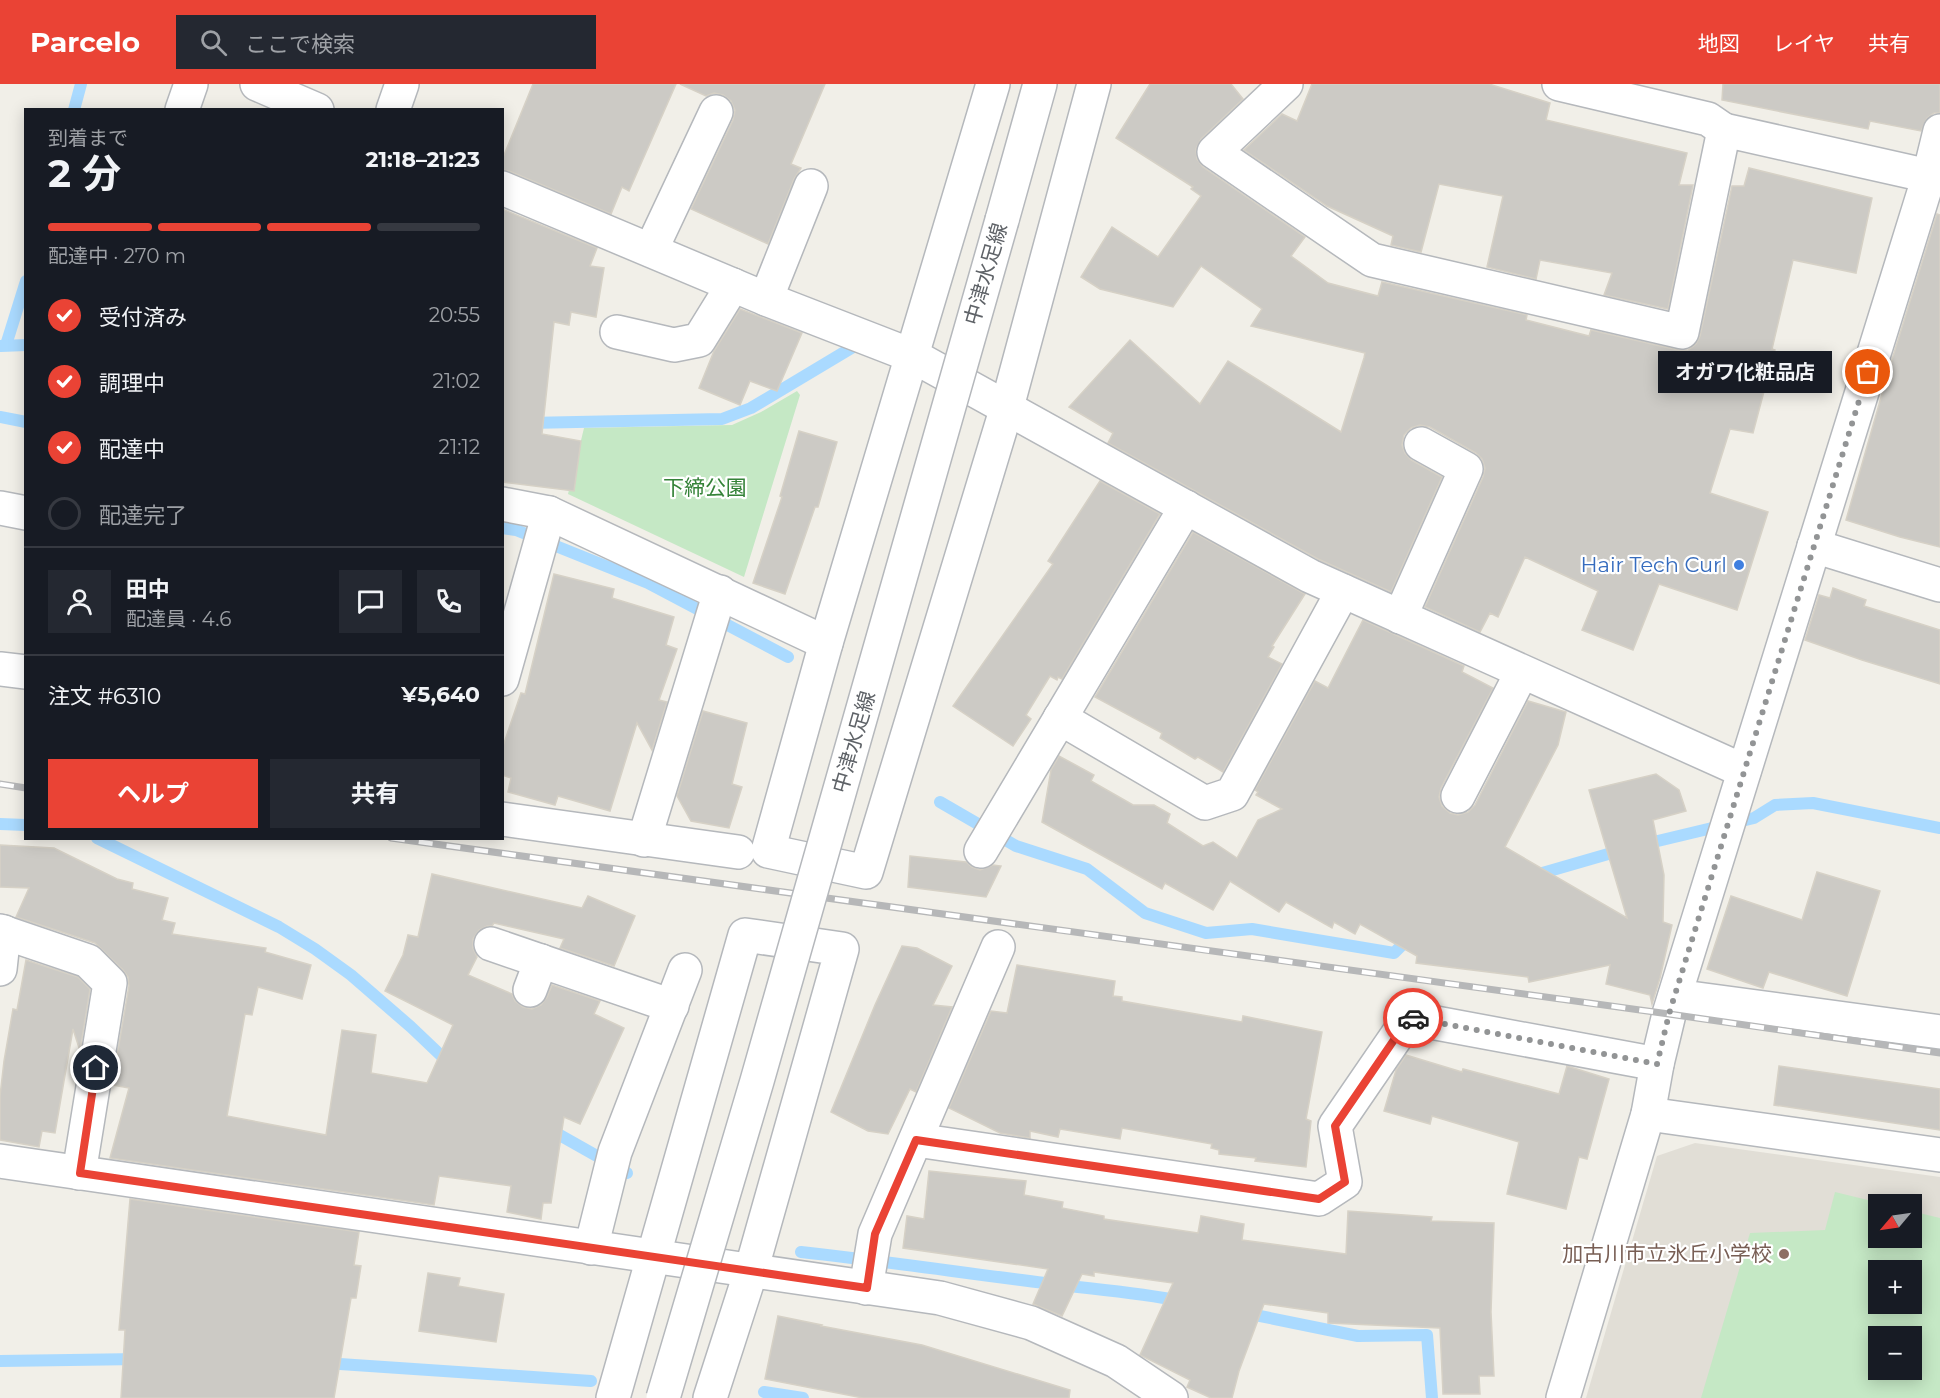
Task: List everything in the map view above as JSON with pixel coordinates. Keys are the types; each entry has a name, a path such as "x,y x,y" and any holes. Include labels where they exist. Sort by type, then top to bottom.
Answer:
{"street":[{"path":"183,108 191,84"},
{"path":"256,84 300,106"},
{"path":"394,108 402,84"},
{"path":"993,84 826,643 768,851 866,872 1007,407 1094,84"},
{"name":"中津水足線","path":"663,1398 758,1081 1040,84"},
{"path":"1286,84 1214,152 1372,260 1682,332 1724,129"},
{"path":"1559,84 1708,119 1724,129 1929,176"},
{"path":"651,250 716,112"},
{"path":"1563,1398 1648,1114 1657,1064 1675,996 1929,176 1940,130"},
{"path":"766,298 811,186"},
{"path":"504,189 734,285 913,356 1310,576 1744,771"},
{"path":"617,332 674,345 699,339 734,285"},
{"path":"1400,616 1466,469 1420,444"},
{"path":"504,505 544,532 720,592 826,643"},
{"path":"981,850 1186,507"},
{"path":"0,508 24,513"},
{"path":"504,672 544,532"},
{"path":"1814,546 1940,585"},
{"path":"1060,718 1205,803 1232,794 1343,591"},
{"path":"644,840 720,592"},
{"path":"0,669 24,672"},
{"path":"1458,796 1522,672"},
{"path":"504,819 738,852"},
{"path":"0,969 2,932 88,961 110,983 80,1173"},
{"path":"613,1398 745,935 842,949 751,1271 710,1398"},
{"path":"491,944 535,976 672,1006"},
{"path":"867,1284 875,1234 998,947"},
{"path":"591,1248 611,1164 685,970"},
{"path":"1675,996 1940,1032"},
{"path":"916,1140 1319,1199 1345,1182 1335,1126 1409,1018 1657,1064"},
{"path":"1648,1114 1940,1155"},
{"path":"0,1161 751,1271 867,1284 940,1298 1031,1323 1116,1361 1171,1398"}],"shaded area":[{"name":"加古川市立氷丘小学校","path":"1695,1143 1940,1177 1940,1398 1586,1398 1657,1156"}],"green space":[{"name":"下締公園","path":"797,391 800,395 744,577 568,494 584,428 732,425 761,412"},
{"path":"1835,1192 1868,1200 1868,1248 1922,1248 1922,1214 1940,1218 1940,1398 1701,1398 1750,1233 1825,1230"}],"building":[{"path":"533,84 676,84 629,191 622,187 611,214 504,170 504,155"},
{"path":"680,84 825,84 791,164 801,168 794,179 768,244 691,209 733,120 735,110 731,101 723,95 714,93 706,96"},
{"path":"1150,84 1231,84 1243,99 1201,139 1196,149 1197,159 1203,167 1305,237 1291,256 1328,283 1378,296 1382,282 1527,315 1526,320 1589,336 1591,330 1678,350 1688,350 1696,344 1700,336 1732,186 1744,186 1749,168 1872,198 1856,273 1793,260 1772,349 1775,350 1753,433 1730,429 1710,493 1768,512 1737,610 1659,584 1633,650 1582,630 1598,591 1525,557 1498,617 1490,613 1480,632 1425,607 1485,468 1482,459 1476,453 1430,427 1420,425 1411,428 1404,435 1402,445 1411,460 1442,477 1391,592 1318,559 1108,443 1113,433 1069,407 1130,340 1200,404 1228,361 1341,432 1365,353 1251,326 1262,309 1201,266 1173,307 1100,289 1081,277 1112,227 1158,257 1201,196 1191,189 1193,187 1116,138"},
{"path":"1312,84 1489,84 1550,103 1546,120 1687,153 1679,185 1693,185 1668,309 1604,295 1612,273 1540,260 1536,279 1487,267 1503,196 1439,184 1421,252 1391,245 1393,236 1327,206 1244,150 1282,114 1297,121"},
{"path":"1723,84 1940,84 1940,113 1934,113 1927,118 1921,131 1870,121 1868,129 1722,100"},
{"path":"504,210 597,248 590,266 604,268 596,317 571,312 569,325 554,322 542,434 581,441 574,491 504,482"},
{"path":"1937,214 1940,215 1940,547 1846,520"},
{"path":"740,309 802,333 777,391 750,381 740,405 699,388 714,351"},
{"path":"799,431 837,442 818,507 815,507 785,594 753,583 782,497 780,496"},
{"path":"1100,481 1160,514 1062,679 1058,677 1057,680 1050,676 1026,715 1031,719 1013,746 953,706 1053,564 1048,561"},
{"path":"1193,532 1305,594 1272,646 1274,647 1268,657 1282,664 1223,772 1198,757 1195,759 1160,738 1162,733 1095,697"},
{"path":"554,574 614,589 612,598 674,617 666,645 677,649 659,700 667,702 652,750 637,723 610,811 558,796 555,805 508,792 511,778 504,776 504,743 521,693 525,694"},
{"path":"1833,588 1866,600 1864,606 1940,630 1940,684 1805,640 1819,595 1830,598"},
{"path":"1363,620 1464,666 1462,672 1493,688 1441,788 1439,797 1442,806 1450,813 1458,815 1468,812 1475,805 1528,701 1566,712 1558,745 1505,847 1627,918 1589,790 1656,774 1679,790 1686,811 1653,820 1664,875 1663,922 1672,925 1652,1004 1650,995 1606,984 1610,965 1529,982 1528,977 1416,963 1417,956 1360,924 1355,934 1334,922 1332,928 1286,902 1279,912 1230,881 1213,910 1165,883 1162,889 1042,822 1051,770 1059,756 1094,775 1091,781 1133,805 1154,805 1170,814 1167,823 1203,846 1213,842 1237,858 1258,820 1282,809 1256,795 1258,792 1255,790 1315,681 1328,688"},
{"path":"703,711 747,723 732,784 742,787 729,828 691,821 677,796"},
{"path":"0,845 54,848 117,879 133,883 132,889 168,898 162,920 175,923 172,934 266,948 265,952 311,965 302,999 258,987 252,1015 245,1014 227,1116 326,1135 342,1030 376,1035 371,1073 427,1083 453,1025 385,991 403,955 408,935 418,937 432,874 582,908 588,896 635,916 614,966 560,948 564,939 494,923 492,926 479,930 473,939 473,948 477,957 468,975 512,994 515,1001 523,1007 532,1009 541,1005 552,985 600,1001 594,1014 624,1028 580,1124 564,1117 551,1203 543,1203 541,1219 507,1212 511,1186 439,1176 434,1205 110,1158 129,1088 112,1085 129,986 128,977 95,943 16,917 29,888 0,887"},
{"path":"910,856 966,862 980,870 993,865 1001,866 986,897 908,887"},
{"path":"1817,872 1880,891 1847,996 1769,972 1763,988 1707,969 1731,896 1802,920"},
{"path":"902,946 917,948 952,966 933,1005 952,1007 916,1092 910,1089 888,1134 868,1131 831,1112"},
{"path":"26,960 78,977 90,989 80,1051 73,1029 55,1133 42,1131 39,1147 0,1140 0,1096 4,1061 13,1009 17,1010"},
{"path":"1017,965 1115,981 1113,996 1122,997 1122,1001 1242,1022 1243,1016 1322,1032 1306,1119 1311,1121 1306,1167 1219,1154 1219,1150 1211,1148 1212,1144 1122,1128 1120,1139 1060,1129 1058,1137 1030,1131 1030,1138 1000,1133 949,1108 991,1011 1007,1013"},
{"path":"1406,1055 1462,1072 1463,1069 1559,1094 1567,1066 1609,1079 1587,1159 1579,1157 1566,1209 1507,1194 1519,1142 1432,1116 1430,1124 1384,1111 1396,1070"},
{"path":"1779,1066 1940,1089 1940,1130 1774,1105"},
{"path":"929,1171 1026,1181 1024,1195 1063,1202 1062,1208 1104,1216 1104,1219 1198,1233 1201,1216 1244,1224 1242,1240 1346,1254 1348,1211 1432,1217 1431,1221 1494,1223 1491,1312 1494,1376 1479,1376 1480,1394 1443,1394 1440,1328 1328,1323 1328,1313 1264,1304 1239,1371 1232,1398 1211,1398 1187,1387 1190,1380 1140,1355 1173,1283 1094,1272 1094,1276 1082,1274 1062,1316 1033,1304 1048,1269 903,1248 907,1216 924,1219"},
{"path":"130,1199 359,1232 354,1265 361,1266 356,1298 351,1298 334,1398 121,1398 125,1330 119,1330"},
{"path":"428,1273 460,1278 458,1286 504,1294 496,1342 419,1331"},
{"path":"778,1316 922,1345 1070,1390 1069,1398 863,1398 765,1379"}],"waterway":[{"path":"75,108 81,84"},
{"path":"6,345 24,287"},
{"path":"528,423 722,419 751,408 858,344"},
{"path":"1,346 24,345"},
{"path":"0,417 24,422"},
{"path":"504,528 516,530 648,583 788,657"},
{"path":"940,802 1016,846 1087,869 1145,913 1206,933 1252,929 1394,953 1412,935"},
{"path":"1641,845 1754,818 1775,805 1813,803 1940,828"},
{"path":"0,824 24,825"},
{"path":"101,840 279,927 315,949 351,975 452,1066"},
{"path":"1532,876 1622,850"},
{"path":"549,1129 627,1173"},
{"path":"801,1252 1181,1301"},
{"path":"1245,1313 1358,1336 1427,1335 1432,1398"},
{"path":"0,1361 140,1359"},
{"path":"325,1363 591,1381"},
{"path":"764,1392 803,1398"}],"railway":[{"path":"0,784 24,788"},
{"path":"406,840 1940,1053"}],"way so far":[{"path":"1413,1018 1657,1064 1669,1014 1868,372"}],"place":[{"name":"オガワ化粧品店","path":"1868,372"},
{"name":"Hair Tech Curl","path":"1739,565"},
{"name":"加古川市立氷丘小学校","path":"1784,1254"}],"route":[{"path":"96,1068 80,1173 867,1288 875,1234 916,1140 1319,1199 1345,1182 1335,1126 1409,1018 1413,1018"}]}
